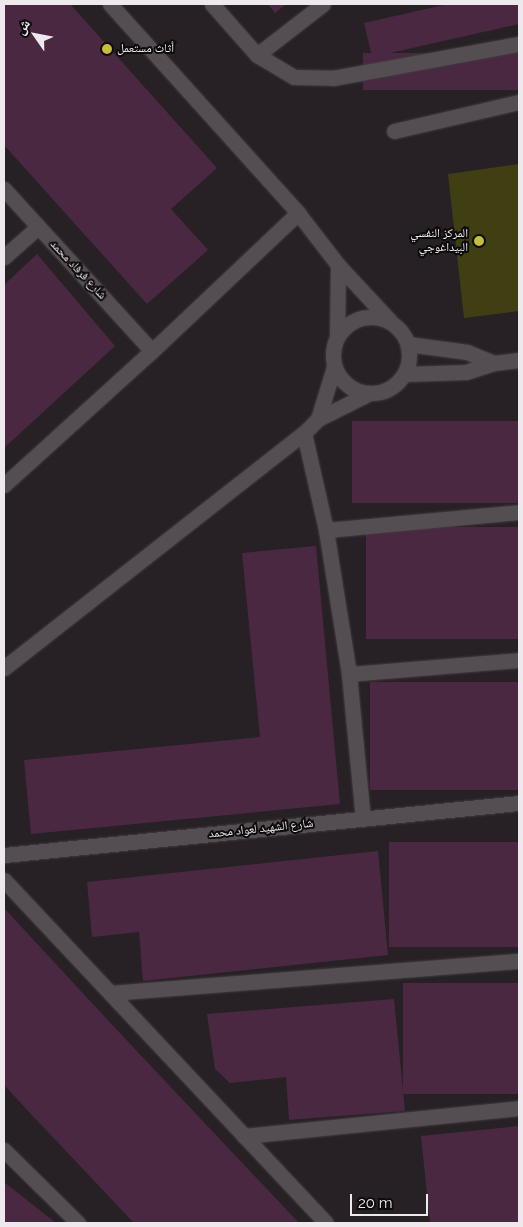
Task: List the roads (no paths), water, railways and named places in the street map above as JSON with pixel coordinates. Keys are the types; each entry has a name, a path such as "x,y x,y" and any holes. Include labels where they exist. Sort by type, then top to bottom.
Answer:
{"street":[{"path":"4,668 304,433 318,419 368,394 383,392 396,385 406,374 410,359 408,344 401,330 390,321 338,265 298,213 110,4"},
{"path":"212,4 257,55 294,77 333,78 519,44"},
{"path":"257,55 323,4"},
{"path":"394,131 519,102"},
{"name":"شارع فرفاد محمد","path":"4,189 152,351"},
{"path":"4,484 152,351 298,213"},
{"path":"4,258 38,227"},
{"path":"318,419 334,366 333,352 338,337 338,265"},
{"path":"338,337 347,326 360,318 375,317 390,321"},
{"path":"408,344 467,352 494,363"},
{"path":"406,374 466,372 494,363 519,360"},
{"path":"334,366 341,380 353,390 368,394"},
{"path":"304,433 326,530 349,674 363,819"},
{"path":"326,530 519,512"},
{"path":"349,674 519,660"},
{"name":"شارع الشهيد لعواد محمد","path":"4,855 519,804"},
{"path":"4,880 326,1223"},
{"path":"111,993 519,961"},
{"path":"244,1136 519,1108"},
{"path":"4,1150 78,1223"}],"place":[{"name":"أثاث مستعمل","path":"107,49"},
{"name":"المركز النفسي البيداغوجي","path":"479,241"}]}
